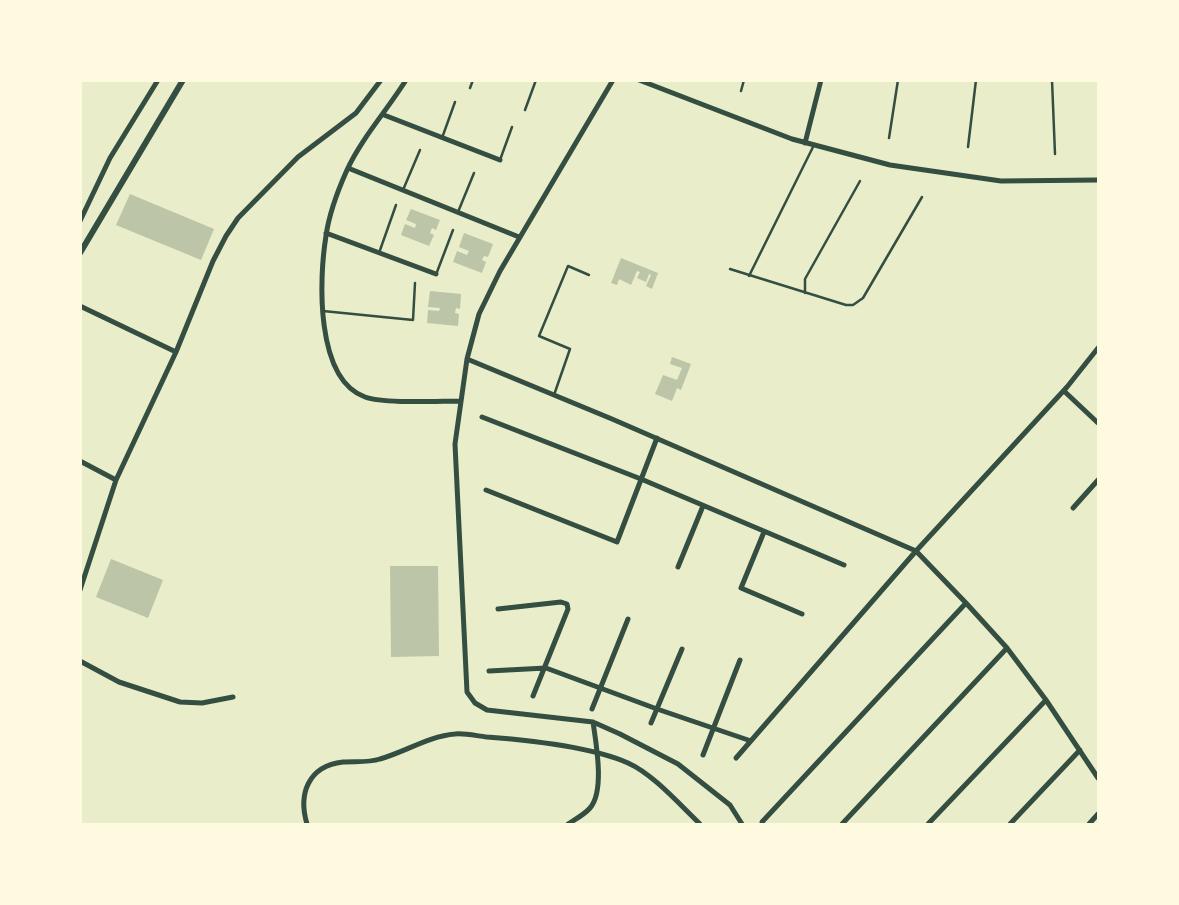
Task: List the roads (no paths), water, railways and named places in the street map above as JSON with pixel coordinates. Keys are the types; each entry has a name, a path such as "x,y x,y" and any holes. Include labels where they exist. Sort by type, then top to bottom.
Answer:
{"street":[{"path":"80,221 110,158 159,80"},
{"path":"80,253 183,80"},
{"path":"80,590 116,480 176,352 213,261 238,218 298,157 356,113 381,80"},
{"path":"406,80 348,168 326,233 320,295 328,347 340,378 364,397 461,401"},
{"path":"613,80 519,237 479,314 467,359 455,444 467,692 475,703 487,710 593,722 678,764 730,805 742,824"},
{"path":"639,80 805,143 890,165 1002,181 1098,180"},
{"path":"805,143 821,80"},
{"path":"384,115 500,160"},
{"path":"348,168 519,237"},
{"path":"326,233 436,274"},
{"path":"80,306 176,352"},
{"path":"736,758 916,551 1064,391 1098,348"},
{"path":"467,359 916,551 1007,648 1098,778"},
{"path":"1064,391 1098,423"},
{"path":"482,417 844,565"},
{"path":"486,490 617,542 657,438"},
{"path":"80,461 116,480"},
{"path":"1073,508 1098,480"},
{"path":"678,567 703,506"},
{"path":"764,532 741,588 802,614"},
{"path":"498,609 561,602 567,604 568,609 533,696"},
{"path":"762,822 966,603"},
{"path":"592,709 628,619"},
{"path":"842,824 1007,648"},
{"path":"651,723 682,649"},
{"path":"703,755 740,660"},
{"path":"80,661 119,682 180,702 202,703 233,697"},
{"path":"489,671 546,668 751,741"},
{"path":"928,824 1045,700"},
{"path":"568,824 590,808 596,796 598,754 593,722"},
{"path":"307,824 303,812 303,795 310,781 321,770 342,762 378,760 418,744 455,734 515,739 598,754 628,763 641,771 701,824"},
{"path":"1010,824 1080,750"},
{"path":"1089,824 1098,814"}],"lane":[{"path":"470,88 473,80"},
{"path":"525,110 536,80"},
{"path":"741,91 744,80"},
{"path":"889,138 898,80"},
{"path":"968,147 976,80"},
{"path":"1052,80 1055,154"},
{"path":"442,138 455,102"},
{"path":"500,160 512,127"},
{"path":"749,275 814,145"},
{"path":"403,190 420,150"},
{"path":"458,212 474,173"},
{"path":"805,293 805,279 860,181"},
{"path":"730,269 846,305 859,302 922,197"},
{"path":"379,253 396,205"},
{"path":"436,274 453,230"},
{"path":"554,395 570,349 539,336 568,266 589,275"},
{"path":"323,311 413,320 415,283"}]}
